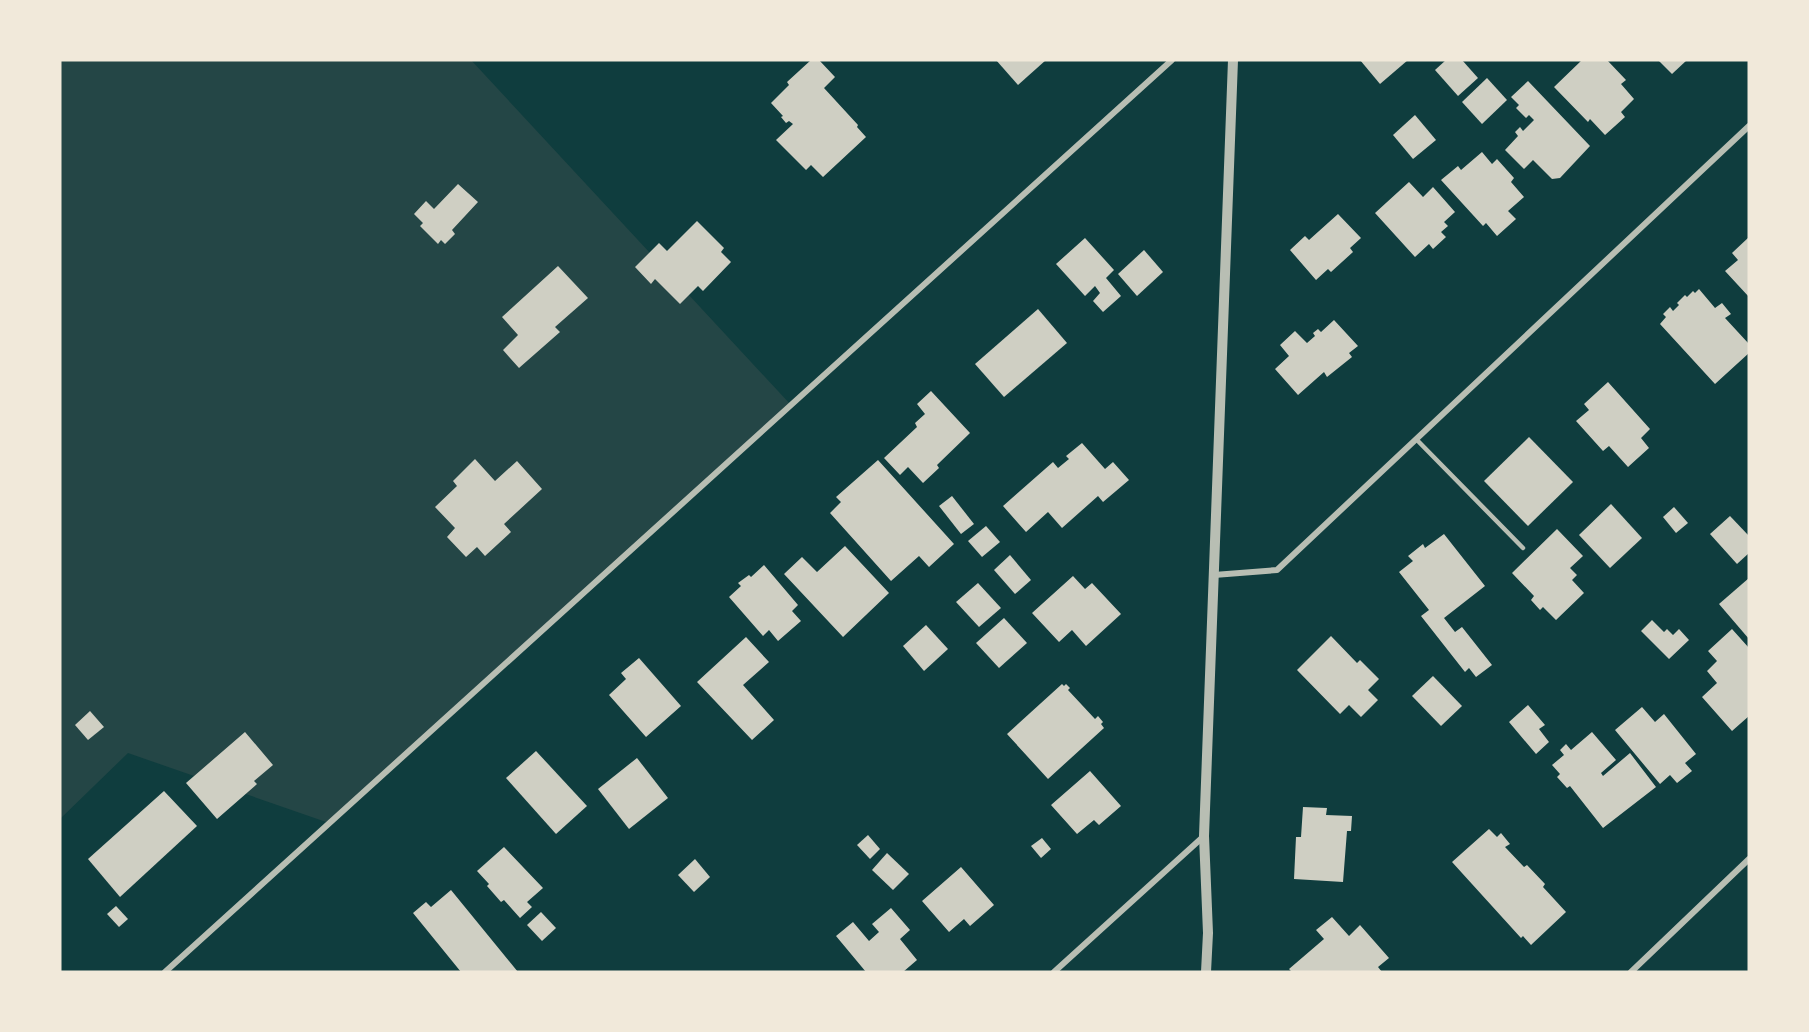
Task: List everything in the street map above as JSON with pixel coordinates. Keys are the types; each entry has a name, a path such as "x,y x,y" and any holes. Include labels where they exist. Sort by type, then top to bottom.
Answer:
{"street":[{"path":"165,972 1172,60"},
{"path":"1206,972 1208,933 1204,836 1233,60"},
{"path":"1214,575 1277,570 1749,126"},
{"path":"1054,972 1204,836"},
{"path":"1631,972 1749,859"}],"lane":[{"path":"1416,439 1523,548"}],"shaded area":[{"path":"60,60 471,60 791,405 329,823 128,753 60,819"}],"building":[{"path":"811,60 819,60 835,77 824,88 866,137 823,177 811,165 806,170 776,140 793,124 789,121 786,123 771,103 789,85 787,82"},
{"path":"996,60 1046,60 1018,85"},
{"path":"1360,60 1408,60 1380,84"},
{"path":"1446,60 1462,60 1478,78 1458,96 1435,70"},
{"path":"1582,60 1607,60 1626,80 1621,84 1634,99 1621,112 1625,117 1605,135 1590,119 1588,122 1554,87"},
{"path":"1658,60 1687,60 1672,74"},
{"path":"1487,78 1507,100 1482,124 1462,102"},
{"path":"1528,81 1590,146 1560,178 1552,179 1533,160 1524,169 1505,150 1518,136 1515,132 1520,127 1523,131 1534,120 1529,115 1526,118 1516,108 1519,105 1511,97"},
{"path":"1415,115 1436,140 1413,159 1393,135"},
{"path":"1482,152 1492,164 1497,159 1514,178 1511,182 1524,197 1508,211 1516,219 1497,236 1486,223 1483,226 1441,180 1458,166 1461,170"},
{"path":"1409,182 1423,197 1433,187 1455,212 1444,222 1448,226 1441,232 1446,237 1433,249 1429,244 1415,257 1375,213"},
{"path":"458,184 478,202 452,230 455,234 445,244 441,240 438,244 420,226 423,223 414,214 426,201 434,209"},
{"path":"1338,214 1361,238 1350,248 1353,252 1331,272 1328,269 1316,280 1290,250 1305,236 1309,240"},
{"path":"697,221 724,248 721,252 731,262 703,291 698,286 680,304 655,279 651,284 635,267 659,243 667,251"},
{"path":"1749,237 1749,297 1725,271 1738,260 1732,253"},
{"path":"1085,238 1114,270 1106,278 1121,296 1103,312 1093,301 1100,293 1095,286 1085,296 1056,264"},
{"path":"1144,250 1163,272 1137,296 1118,274"},
{"path":"558,266 588,298 555,327 560,332 519,368 503,350 518,335 502,317"},
{"path":"1699,289 1715,308 1722,303 1731,314 1725,318 1749,344 1749,353 1715,384 1660,324 1666,317 1663,314 1670,307 1673,311 1685,295 1687,297"},
{"path":"1038,309 1067,343 1004,397 975,364"},
{"path":"1334,320 1358,346 1349,353 1352,357 1327,377 1324,372 1298,395 1275,369 1289,356 1280,345 1295,331 1307,343 1315,336 1313,333 1318,329 1321,332"},
{"path":"1608,382 1650,429 1641,438 1649,448 1628,467 1609,446 1603,451 1576,421 1589,410 1584,404"},
{"path":"931,391 970,433 937,465 939,468 923,483 908,467 900,475 884,458 917,427 915,423 925,414 917,404"},
{"path":"1529,437 1573,482 1528,526 1484,481"},
{"path":"1082,443 1105,469 1113,462 1129,480 1103,502 1098,496 1062,528 1048,512 1026,532 1003,506 1053,462 1058,468 1069,459 1066,456"},
{"path":"475,459 495,481 517,461 542,489 504,524 511,532 485,556 477,547 466,557 447,537 455,528 435,507 457,486 453,481"},
{"path":"878,460 954,544 929,567 919,556 891,581 830,513 841,502 836,497"},
{"path":"952,496 974,524 961,534 939,506"},
{"path":"1611,504 1642,538 1610,568 1579,535"},
{"path":"1674,507 1688,523 1676,533 1663,517"},
{"path":"1730,516 1749,536 1749,553 1737,564 1710,534"},
{"path":"986,526 1000,542 982,557 968,541"},
{"path":"1557,529 1583,556 1570,568 1577,575 1572,580 1584,593 1556,620 1543,607 1540,610 1531,600 1534,596 1512,573"},
{"path":"1444,534 1485,586 1444,618 1455,632 1462,627 1492,665 1476,677 1469,668 1465,672 1421,616 1429,610 1399,572 1413,561 1408,556 1423,544 1425,548"},
{"path":"845,546 889,593 843,637 784,574 802,557 817,572"},
{"path":"1010,555 1031,580 1015,594 994,570"},
{"path":"764,565 798,605 792,611 801,621 778,641 769,630 763,636 729,597 741,586 738,583 749,575 751,577"},
{"path":"1073,576 1085,589 1092,583 1121,614 1086,646 1072,630 1059,642 1032,613"},
{"path":"1749,578 1749,639 1719,604"},
{"path":"978,583 1001,608 979,627 956,602"},
{"path":"1004,618 1027,643 999,668 976,643"},
{"path":"1652,620 1664,632 1667,629 1673,635 1679,629 1689,640 1669,659 1641,631"},
{"path":"926,625 948,649 924,671 903,646"},
{"path":"1732,629 1749,648 1749,716 1732,731 1702,697 1717,683 1707,671 1717,661 1708,651"},
{"path":"1331,636 1357,663 1360,660 1379,679 1368,690 1378,700 1361,717 1349,705 1340,714 1297,670"},
{"path":"746,637 769,662 743,685 774,720 752,740 697,682"},
{"path":"639,658 681,706 646,737 609,695 626,679 621,673"},
{"path":"1433,676 1462,706 1441,726 1412,696"},
{"path":"1062,684 1070,688 1068,690 1095,719 1098,716 1104,728 1048,779 1007,734"},
{"path":"1528,705 1545,725 1539,729 1549,742 1536,754 1509,722"},
{"path":"1642,707 1655,722 1664,714 1696,754 1685,763 1692,771 1677,783 1670,775 1660,784 1615,730"},
{"path":"90,711 104,727 88,740 75,725"},
{"path":"245,732 273,765 254,781 257,784 217,819 186,783"},
{"path":"1592,732 1616,760 1601,773 1603,776 1630,753 1656,787 1603,828 1570,786 1567,788 1557,777 1560,774 1552,765 1564,755 1560,750 1566,744 1571,750"},
{"path":"536,751 587,806 556,834 506,778"},
{"path":"637,758 668,798 629,829 598,789"},
{"path":"1090,771 1121,806 1099,825 1094,820 1077,834 1051,805"},
{"path":"164,791 197,826 120,897 88,859"},
{"path":"1303,807 1327,808 1326,815 1352,816 1351,831 1347,831 1343,882 1294,879 1296,837 1301,837"},
{"path":"1489,829 1497,837 1501,833 1510,844 1505,847 1545,884 1543,887 1566,912 1531,945 1523,936 1521,938 1452,862"},
{"path":"868,835 880,849 870,859 857,845"},
{"path":"1042,838 1051,849 1041,858 1031,846"},
{"path":"504,847 543,888 527,902 532,907 520,918 504,900 501,902 477,871"},
{"path":"887,853 909,874 893,890 872,870"},
{"path":"695,859 710,877 694,892 678,875"},
{"path":"961,867 994,905 970,926 964,919 949,932 922,901"},
{"path":"451,890 518,972 461,972 413,913 426,902 431,907"},
{"path":"116,906 128,919 119,927 107,914"},
{"path":"891,908 910,930 900,939 917,960 903,972 866,972 836,936 853,922 869,941 879,932 872,924"},
{"path":"541,912 556,928 542,941 527,925"},
{"path":"1332,917 1349,936 1360,925 1389,958 1378,967 1382,972 1292,972 1289,969 1324,939 1316,930"}]}
